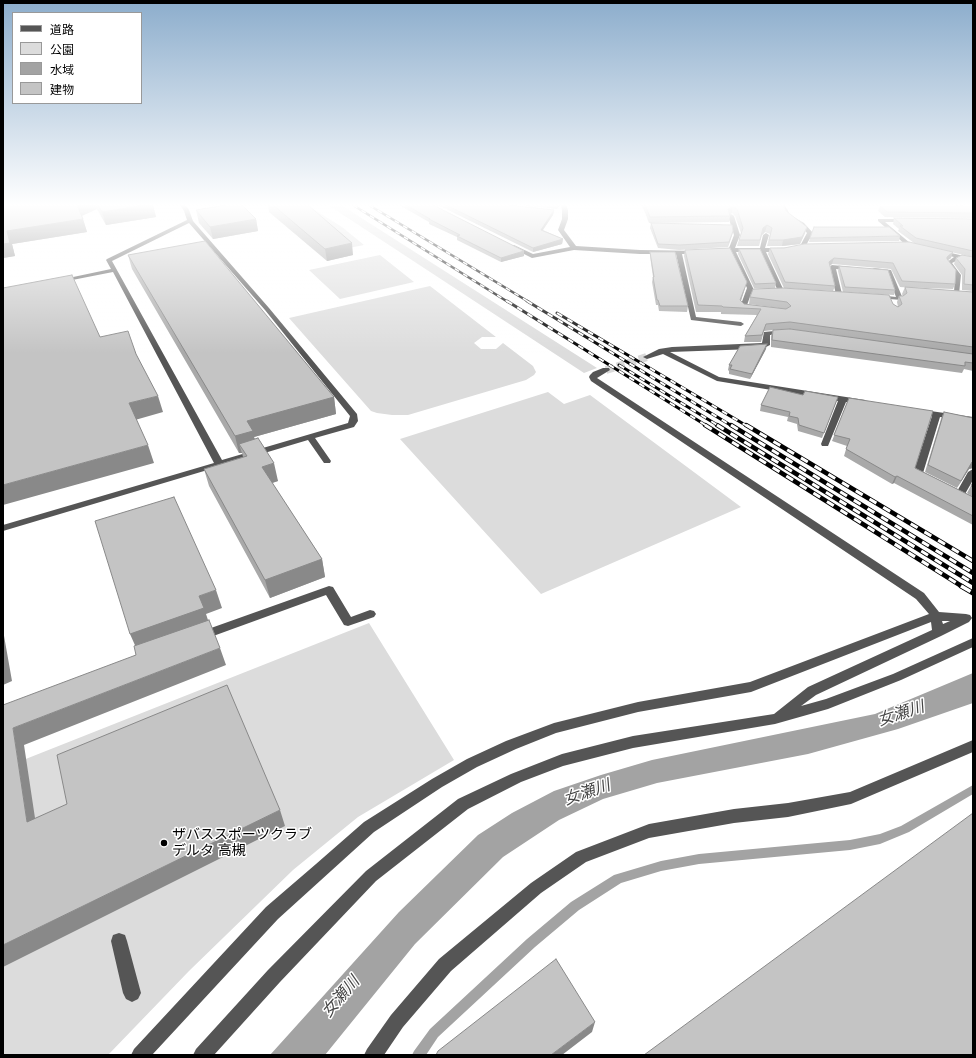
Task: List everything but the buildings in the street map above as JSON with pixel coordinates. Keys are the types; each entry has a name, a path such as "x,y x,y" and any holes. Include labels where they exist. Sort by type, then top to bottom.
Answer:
{"street":[{"path":"121,254 109,260 218,464"},
{"path":"3,528 351,425 354,421 354,416 267,309 219,254"},
{"path":"529,254 532,256 541,254"},
{"path":"679,254 693,319 741,324"},
{"path":"734,254 750,288 743,307 764,309"},
{"path":"764,254 781,291"},
{"path":"947,254 973,260"},
{"path":"950,292 960,293 958,275 949,263 959,257"},
{"path":"839,294 832,267 889,272 900,299 892,301 869,296"},
{"path":"55,282 115,270"},
{"path":"897,290 904,291"},
{"path":"748,292 788,291"},
{"path":"832,294 846,294"},
{"path":"647,357 672,349 754,347 766,345 766,333 792,332"},
{"path":"662,351 717,379 747,385 867,402"},
{"path":"606,370 596,374 593,377 594,380 920,596 932,609 936,616 938,628 937,633"},
{"path":"824,444 843,399"},
{"path":"914,410 973,420"},
{"path":"932,481 918,474 937,414"},
{"path":"310,437 327,460"},
{"path":"973,472 956,493 973,502"},
{"path":"188,640 329,590 348,622 370,614"},
{"path":"140,1055 272,913 320,869 369,827 454,773 510,745 554,728 653,704 751,687 936,616 966,618 812,691 775,719"},
{"path":"202,1055 274,976 370,876 463,804 516,778 562,760 633,742 775,719 828,704 897,677 973,642"},
{"path":"373,1055 397,1021 445,965 536,888 581,857 649,831 734,816 788,810 851,798 973,746"},
{"path":"119,941 132,993"}],"green space":[{"path":"403,254 419,254 597,368 584,373"},
{"path":"380,255 414,282 340,299 309,270"},
{"path":"430,286 496,337 482,337 474,343 481,349 496,349 503,343 533,366 536,372 534,375 526,380 408,415 377,413 371,411 289,318"},
{"path":"548,392 564,404 590,395 741,507 541,594 400,439"},
{"name":"ザバススポーツクラブ デルタ 高槻","path":"369,623 454,760 358,817 293,870 189,971 108,1055 3,1055 3,768"}],"water":[{"name":"女瀬川","path":"973,673 973,703 898,729 808,754 657,783 603,799 559,820 503,857 415,944 325,1055 270,1055 399,912 478,835 512,813 554,791 652,760 875,714"}],"waterway":[{"path":"418,1055 434,1033 531,943 575,906 618,879 661,866 699,859 850,845 880,839 905,829 973,789"}],"tunnel":[{"path":"606,370 647,357"}],"railway":[{"path":"432,254 508,302"},
{"path":"450,254 529,302"},
{"path":"507,301 707,426"},
{"path":"527,301 732,426"},
{"path":"557,313 747,426"},
{"path":"619,365 719,426"},
{"path":"705,425 963,587"},
{"path":"717,425 973,583"},
{"path":"731,425 973,573"},
{"path":"746,425 973,561"},
{"path":"961,586 973,593"}],"place":[{"name":"ザバススポーツクラブ デルタ 高槻","path":"164,843"}]}
